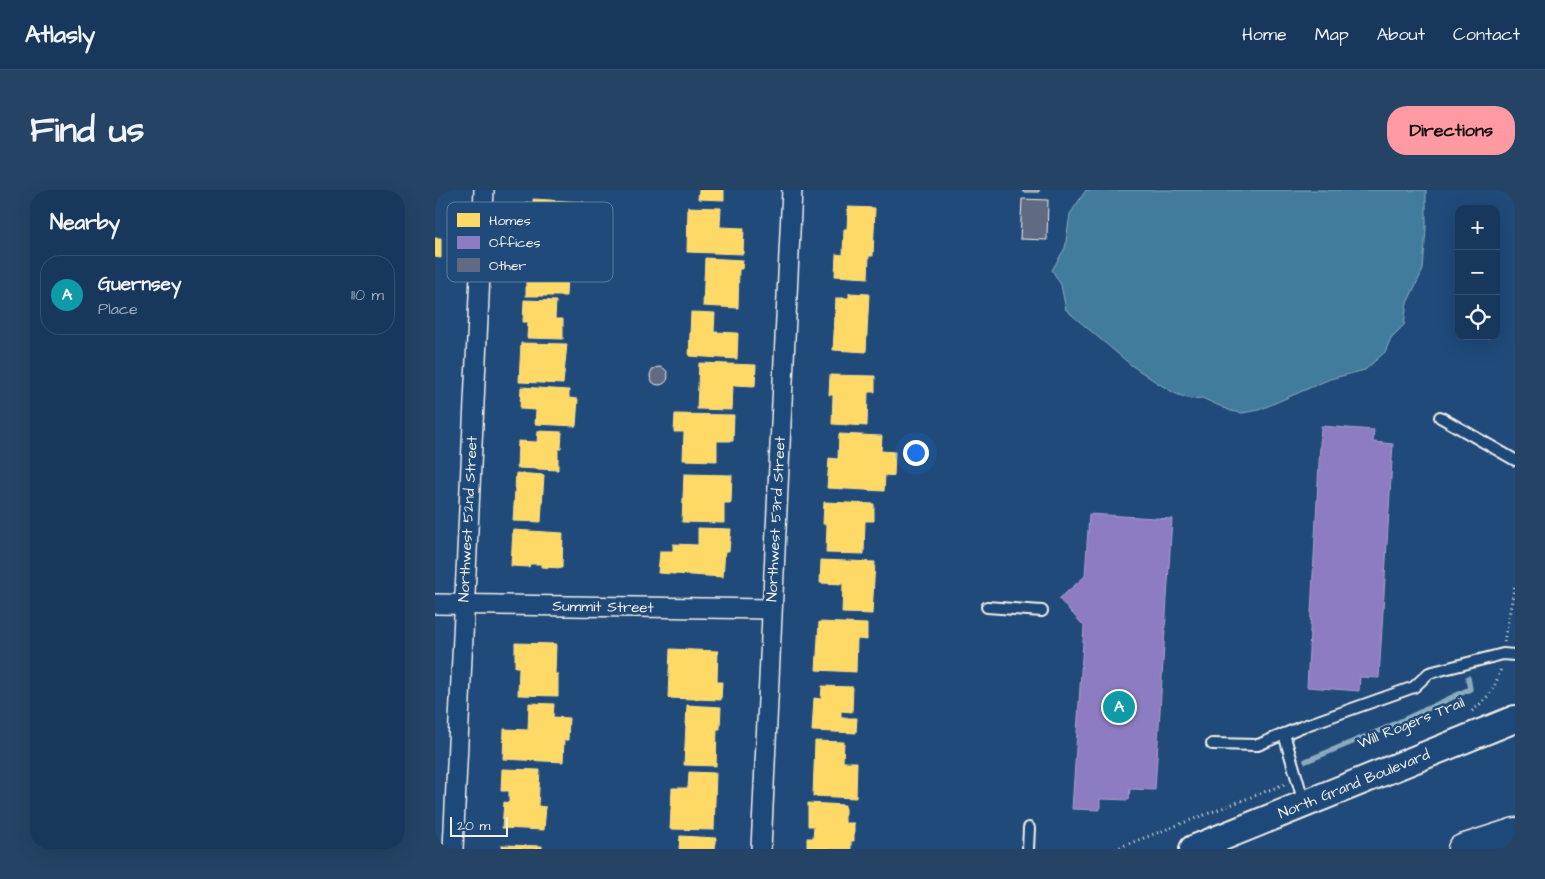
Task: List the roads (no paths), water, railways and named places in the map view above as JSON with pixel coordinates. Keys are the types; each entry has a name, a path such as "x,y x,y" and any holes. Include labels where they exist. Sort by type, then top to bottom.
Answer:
{"highway":[{"path":"1462,849 1515,832"}],"street":[{"name":"Northwest 53rd Street","path":"761,849 792,190"},
{"name":"Northwest 52nd Street","path":"453,849 479,282"},
{"name":"Summit Street","path":"435,604 771,609"},
{"name":"North Grand Boulevard","path":"1193,849 1515,719"}],"lane":[{"path":"1440,418 1515,460"},
{"path":"987,607 1042,610"},
{"path":"1212,744 1259,745 1301,727 1414,687 1429,673 1503,654 1515,654"},
{"path":"1284,734 1304,804"},
{"path":"1028,849 1029,828"}],"water":[{"path":"1086,190 1426,190 1423,270 1407,303 1404,325 1391,338 1385,352 1365,370 1330,379 1259,410 1242,413 1231,411 1202,398 1190,399 1174,393 1156,382 1131,365 1066,310 1061,285 1052,270 1065,248 1070,214"}],"waterway":[{"path":"1306,761 1384,729 1470,689 1468,678"}],"place":[{"name":"Guernsey","path":"1119,707"}]}
